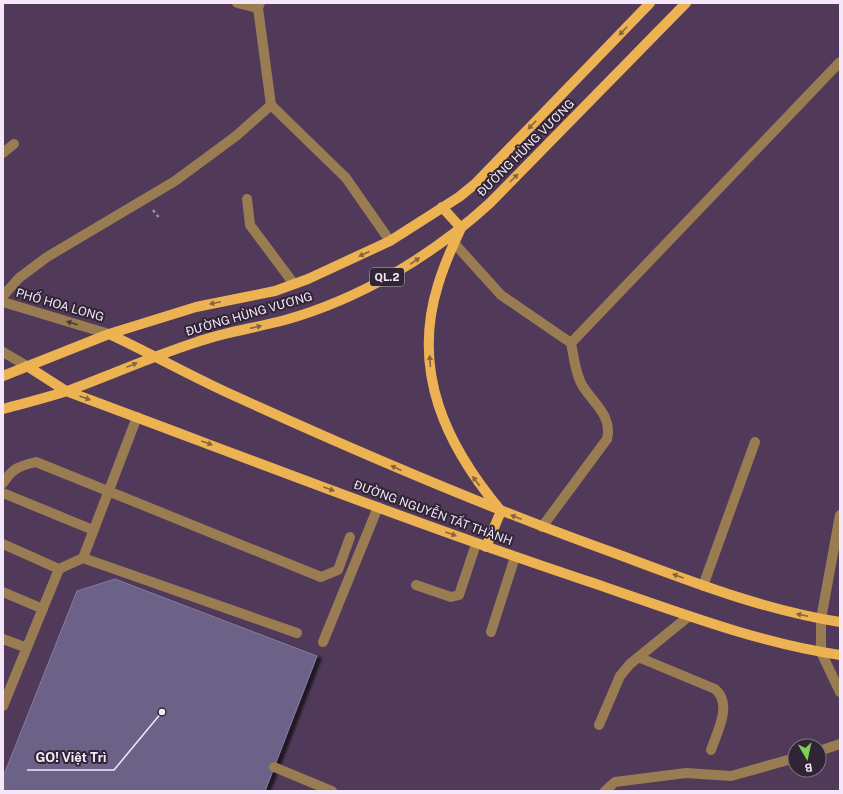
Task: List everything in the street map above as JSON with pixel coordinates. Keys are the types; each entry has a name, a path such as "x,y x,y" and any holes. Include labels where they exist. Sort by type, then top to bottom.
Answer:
{"main road":[{"name":"ĐƯỜNG HÙNG VƯƠNG","path":"3,376 109,334 196,307 275,291 390,241 475,184 650,3"},
{"name":"ĐƯỜNG HÙNG VƯƠNG","path":"3,409 66,391 155,356 210,337 285,320 352,294 406,267 461,228 490,203 686,3"},
{"path":"442,207 461,228 438,284 432,313 429,350 433,388 441,414 456,448 470,473 501,511 481,545"},
{"name":"ĐƯỜNG NGUYỄN TẤT THÀNH","path":"109,334 235,397 403,472 501,511 703,586 748,601 821,619 840,622"},
{"name":"ĐƯỜNG NGUYỄN TẤT THÀNH","path":"27,366 66,391 481,545 739,632 821,652 840,655"}],"street":[{"path":"237,3 259,6 272,105 346,178 390,241"},
{"path":"571,343 840,62"},
{"path":"3,296 19,278 47,256 175,181 230,140 272,105"},
{"path":"3,153 14,144"},
{"path":"247,199 250,225 294,284"},
{"path":"454,243 501,295 571,343 576,369 581,384 606,417 609,429 607,439 542,527"},
{"name":"PHỐ HOA LONG","path":"3,302 109,334"},
{"path":"3,352 27,366"},
{"path":"84,558 93,530 136,417"},
{"path":"703,586 755,442"},
{"path":"3,483 11,471 22,465 36,462 321,577 338,570 350,537"},
{"path":"3,493 93,530"},
{"path":"324,642 378,507"},
{"path":"840,515 821,619 821,652 840,692"},
{"path":"3,544 60,569"},
{"path":"416,584 451,597 459,595 481,545"},
{"path":"491,632 515,557"},
{"path":"3,706 7,687 27,648 60,569 84,558 297,633"},
{"path":"3,592 43,609"},
{"path":"599,725 620,676 638,657 689,616"},
{"path":"3,639 27,648"},
{"path":"638,657 715,689 721,694 724,708 711,750"},
{"path":"827,748 840,744"},
{"path":"605,791 615,782 686,772 731,776 787,760"},
{"path":"274,767 332,791"}],"building":[{"path":"115,579 317,656 265,791 3,791 3,777 77,591"}],"place":[{"name":"GO! Việt Trì","path":"162,712"}]}
